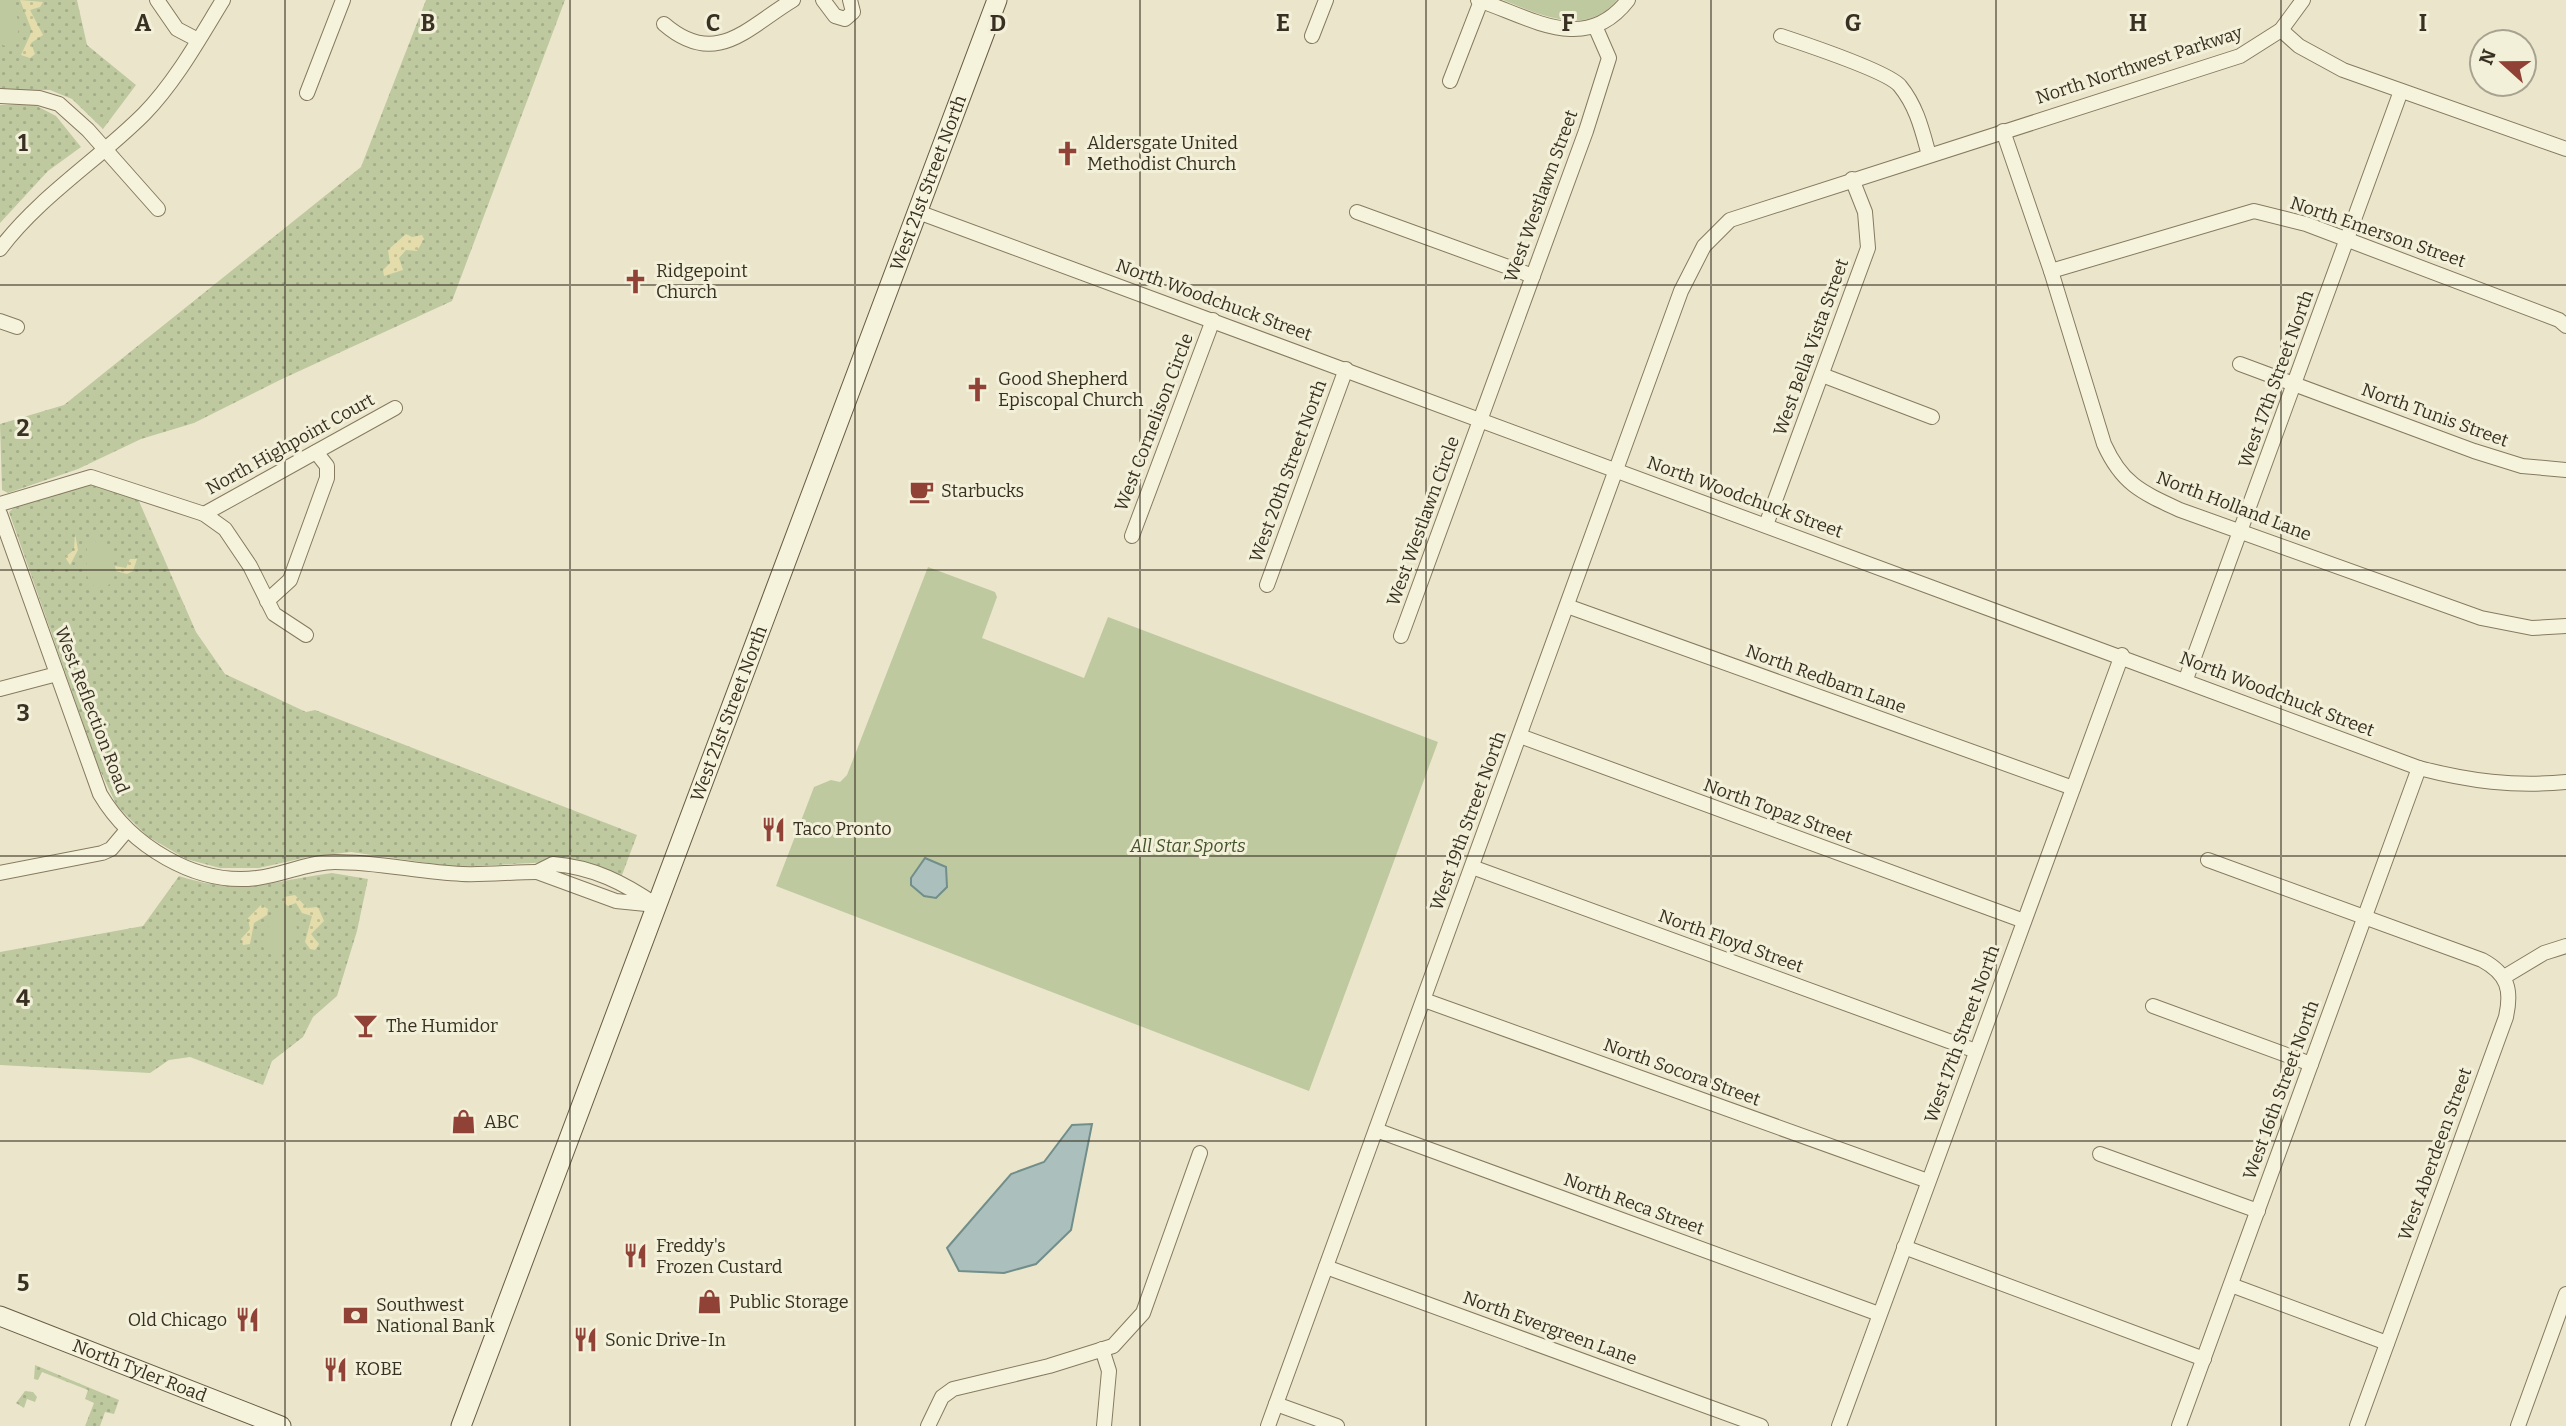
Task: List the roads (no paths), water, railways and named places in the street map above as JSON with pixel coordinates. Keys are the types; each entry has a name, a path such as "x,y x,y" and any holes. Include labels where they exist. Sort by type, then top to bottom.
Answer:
{"main road":[{"name":"West 21st Street North","path":"461,1426 997,0"},
{"name":"North Tyler Road","path":"0,1316 281,1426"}],"street":[{"path":"157,0 177,29 198,40"},
{"path":"0,249 41,202 146,111 179,70 223,0"},
{"path":"307,93 343,0"},
{"path":"664,23 677,35 694,42 714,44 741,36 793,0"},
{"path":"823,0 835,16 845,19 853,12 850,0"},
{"path":"1312,36 1326,0"},
{"path":"1450,80 1479,0 1554,29 1573,30 1595,26 1609,19 1628,0"},
{"path":"2303,0 2281,30 2299,46 2343,70 2400,92 2566,149"},
{"name":"West Westlawn Street","path":"1480,419 1586,131 1609,58 1595,26"},
{"name":"North Northwest Parkway","path":"1713,234 1730,220 2241,56 2281,30"},
{"path":"1781,36 1835,55 1898,83 1918,115 1929,156"},
{"name":"West 17th Street North","path":"2186,679 2400,92"},
{"path":"0,96 39,97 59,104 88,130 158,209"},
{"name":"North Holland Lane","path":"2003,131 2051,271 2104,444 2113,465 2136,489 2180,510 2480,618 2532,628 2566,626"},
{"name":"West Bella Vista Street","path":"1766,525 1868,248 1865,212 1852,179"},
{"name":"North Emerson Street","path":"2051,271 2254,211 2306,224 2505,297 2559,320 2566,326"},
{"name":"North Woodchuck Street","path":"918,212 2122,655 2419,768 2490,783 2528,786 2566,782"},
{"path":"1357,212 1533,276"},
{"name":"West 19th Street North","path":"1268,1426 1681,291 1693,262 1713,234"},
{"name":"West Cornelison Circle","path":"1132,536 1213,320"},
{"path":"0,321 17,327"},
{"name":"North Tunis Street","path":"2240,365 2474,451 2522,466 2566,470"},
{"name":"West 20th Street North","path":"1267,585 1346,369"},
{"path":"1822,375 1932,417"},
{"name":"North Highpoint Court","path":"204,514 395,408"},
{"name":"West Westlawn Circle","path":"1401,636 1480,419"},
{"path":"267,601 290,580 327,478 327,466 316,452"},
{"path":"0,504 91,477 204,514 225,529 250,566 274,614 306,635"},
{"name":"West Reflection Road","path":"0,514 100,794 127,830 157,853 183,866 233,878 256,878 333,862 382,864 464,874 537,872 554,864 590,870 624,884 656,905"},
{"name":"North Redbarn Lane","path":"1567,607 2073,788"},
{"name":"West 17th Street North","path":"1839,1426 2122,655"},
{"path":"0,689 57,674"},
{"name":"North Topaz Street","path":"1520,736 2024,921"},
{"name":"West 16th Street North","path":"2179,1426 2419,768"},
{"path":"0,873 102,853 111,849 127,830"},
{"path":"2208,860 2482,960 2497,968 2504,977 2544,953 2566,946"},
{"name":"North Floyd Street","path":"1472,867 1976,1051"},
{"name":"West Aberdeen Street","path":"2357,1426 2506,1017 2509,986 2504,977"},
{"name":"North Socora Street","path":"1424,1000 1928,1181"},
{"path":"2153,1006 2311,1064"},
{"name":"North Reca Street","path":"1376,1130 1879,1314"},
{"path":"928,1426 942,1397 953,1389 1113,1346 1143,1313 1200,1153"},
{"path":"2100,1154 2258,1211"},
{"path":"1904,1247 2204,1359"},
{"name":"North Evergreen Lane","path":"1326,1267 1761,1426"},
{"path":"2231,1285 2387,1343"},
{"path":"2518,1426 2566,1294"},
{"path":"1102,1349 1109,1370 1104,1426"},
{"path":"1276,1404 1337,1426"}],"place":[{"name":"Aldersgate United Methodist Church","path":"1067,153"},
{"name":"Ridgepoint Church","path":"636,281"},
{"name":"Good Shepherd Episcopal Church","path":"978,389"},
{"name":"Starbucks","path":"921,491"},
{"name":"Taco Pronto","path":"773,829"},
{"name":"The Humidor","path":"366,1026"},
{"name":"ABC","path":"464,1122"},
{"name":"Freddy's Frozen Custard","path":"636,1256"},
{"name":"Public Storage","path":"709,1302"},
{"name":"Southwest National Bank","path":"356,1315"},
{"name":"Old Chicago","path":"247,1320"},
{"name":"Sonic Drive-In","path":"585,1340"},
{"name":"KOBE","path":"335,1369"}],"park label":[{"name":"All Star Sports","path":"1188,846"}]}
